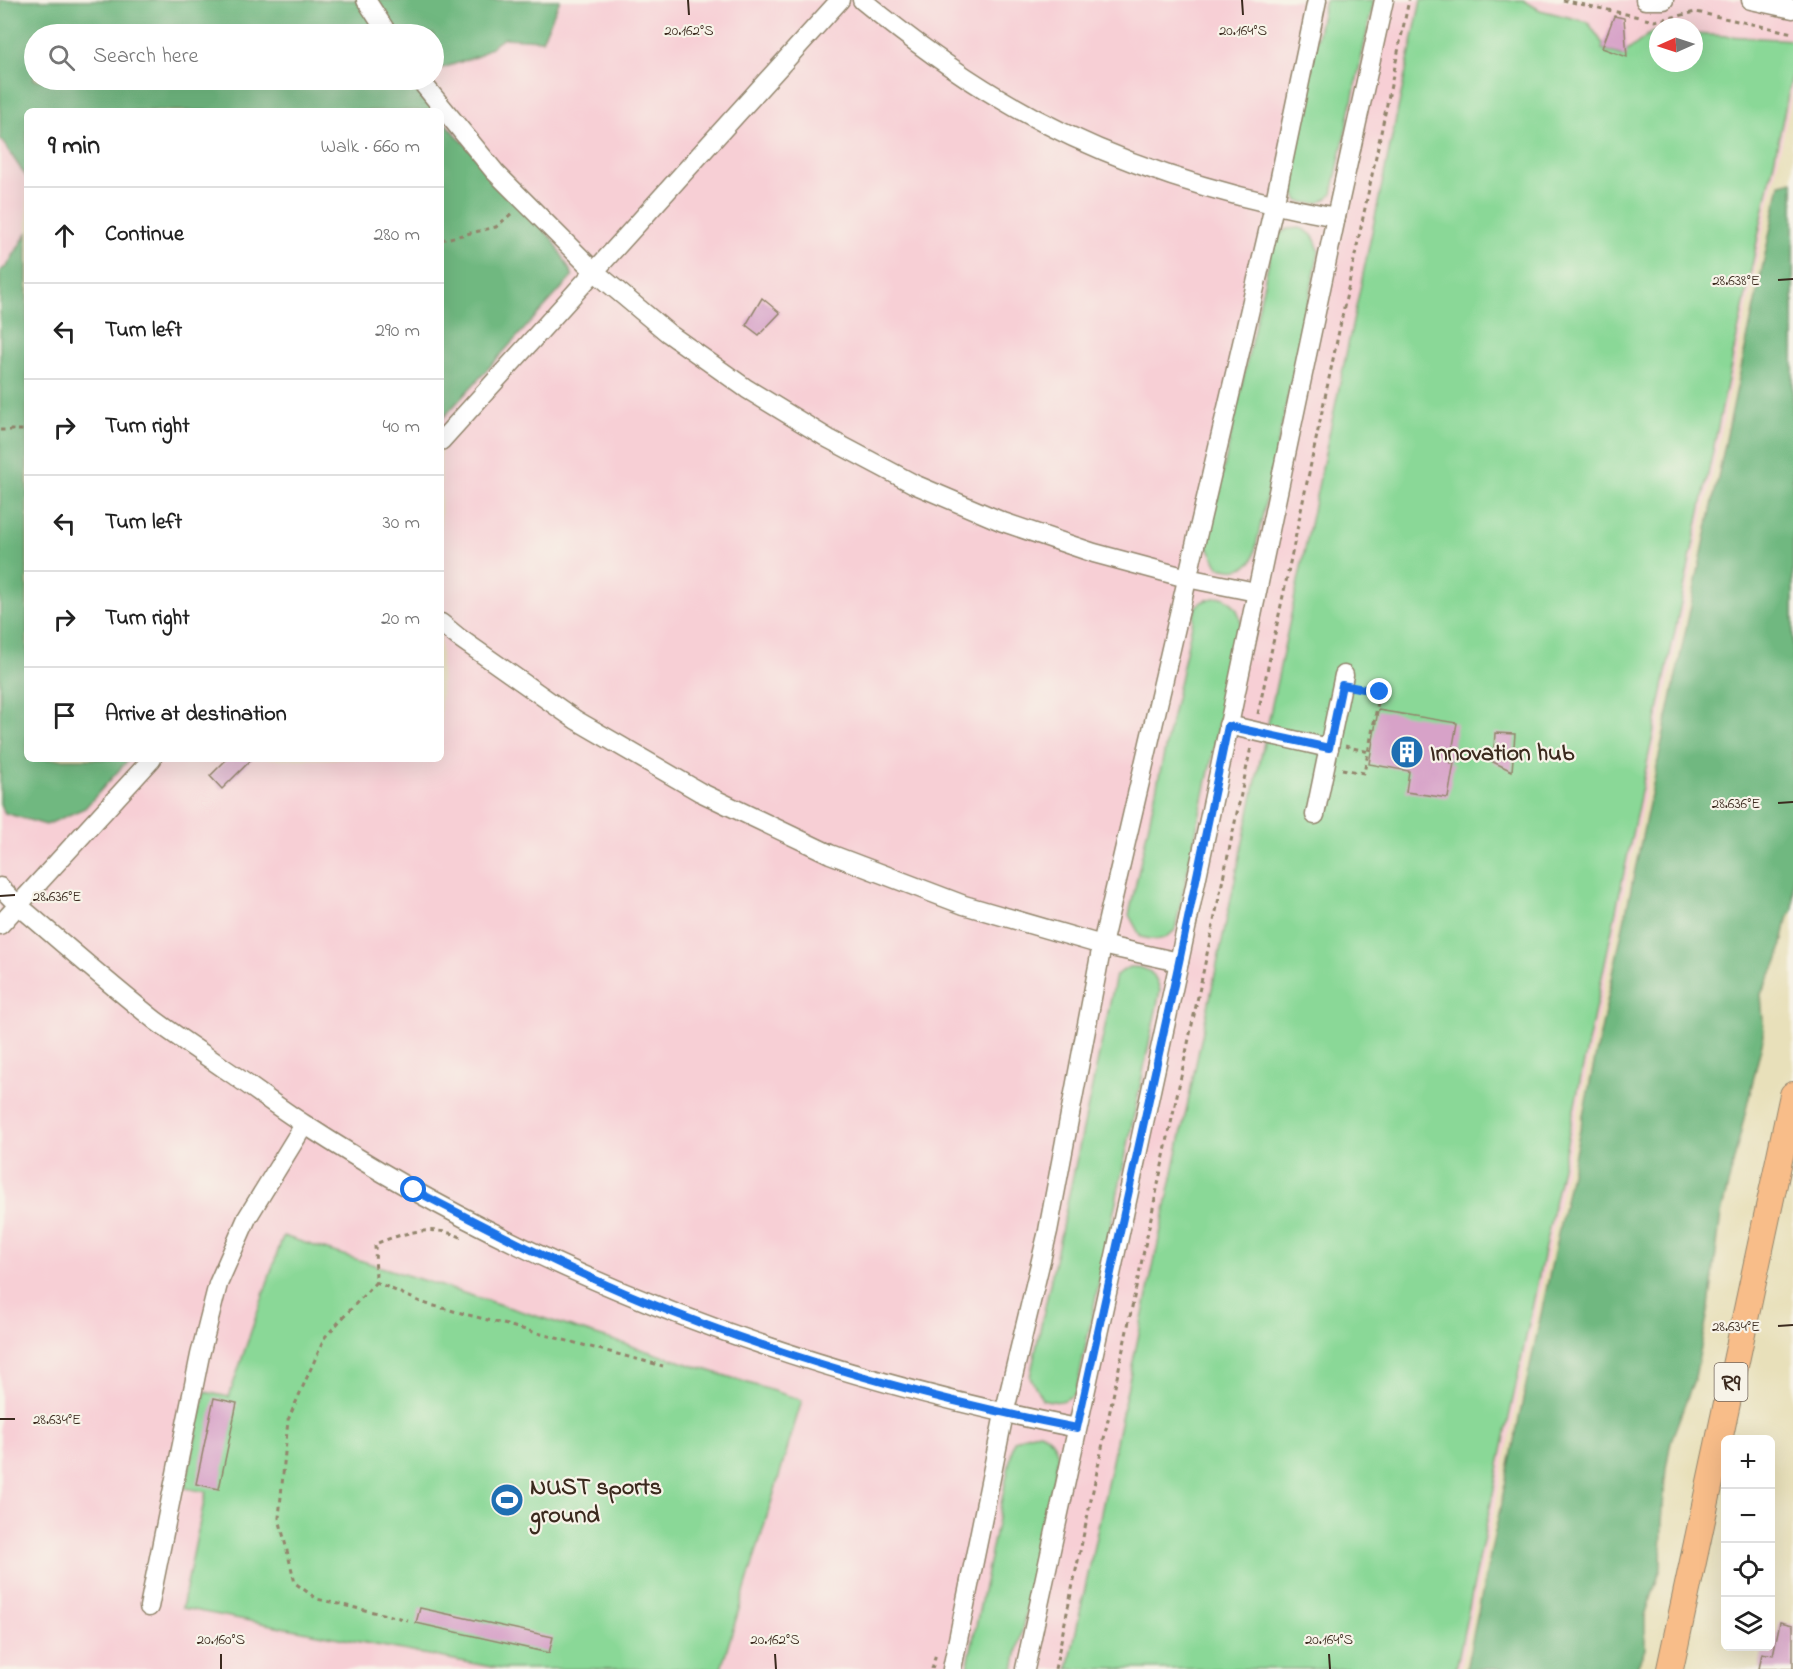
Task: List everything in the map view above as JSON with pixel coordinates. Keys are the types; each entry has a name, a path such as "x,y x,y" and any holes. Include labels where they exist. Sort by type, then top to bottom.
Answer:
{"highway":[{"name":"R9","path":"1670,1669 1793,1095"}],"street":[{"path":"366,0 382,24"},
{"path":"444,438 840,0"},
{"path":"862,0 917,44 999,99 1087,144 1179,180 1274,206 1336,218"},
{"path":"952,1669 1004,1414 1048,1231 1102,945 1274,206 1317,0"},
{"path":"1025,1669 1179,962 1256,592 1384,0"},
{"path":"1645,0 1664,0"},
{"path":"1751,0 1793,9"},
{"path":"428,90 443,108"},
{"path":"444,109 495,171 594,271 668,333 747,389 829,440 914,484 1003,522 1094,553 1187,578 1256,592"},
{"path":"444,625 576,720 700,792 830,854 964,906 1102,945 1179,962"},
{"path":"1315,815 1343,680"},
{"path":"1228,726 1254,731 1328,757"},
{"path":"0,925 149,762"},
{"path":"0,887 18,905 157,1021 304,1125 424,1195 526,1248 642,1300 760,1345 881,1383 1004,1414 1077,1428"},
{"path":"148,1606 200,1355 218,1284 247,1218 304,1125"}],"path":[{"path":"1055,1669 1409,0"},
{"path":"1563,0 1655,21 1696,12 1793,33"},
{"path":"444,239 495,228 525,202"},
{"path":"0,430 24,430"},
{"path":"1328,757 1364,773 1380,692 1343,680"},
{"path":"408,1620 317,1599 295,1583 279,1518 288,1420 325,1337 376,1282 375,1244 408,1232 448,1231 468,1240"},
{"path":"376,1282 423,1303 663,1366"},
{"path":"932,1669 937,1647"}],"shaded area":[{"path":"0,0 1793,0 1793,90 1461,1669 0,1669"}],"green space":[{"path":"0,0 560,0 542,40 504,38 478,56 444,68 444,24 24,24 24,90 418,90 433,108 24,108 24,174 0,138"},
{"path":"1325,0 1374,0 1332,194 1320,202 1308,203 1298,201 1287,179"},
{"path":"1421,0 1523,0 1540,10 1588,22 1603,44 1602,49 1626,57 1626,52 1649,34 1649,72 1703,72 1703,35 1793,40 1793,71 1456,1669 1068,1669"},
{"path":"444,121 554,241 573,276 444,417"},
{"path":"1793,181 1793,910 1787,919 1779,959 1761,994 1764,1035 1721,1214 1709,1307 1695,1377 1671,1441 1666,1468 1661,1567 1645,1617 1645,1649 1636,1669 1466,1669 1780,184"},
{"path":"1300,228 1313,237 1319,252 1253,560 1242,568 1219,567 1207,545 1274,237 1288,229"},
{"path":"24,238 24,762 126,762 85,808 46,825 5,813 0,804 0,271 7,266"},
{"path":"1222,597 1235,607 1241,622 1175,930 1164,938 1141,937 1129,915 1196,606 1208,599"},
{"path":"1129,967 1146,969 1150,972 1160,991 1076,1392 1064,1400 1047,1400 1042,1399 1030,1377 1116,975"},
{"path":"283,1236 802,1400 721,1669 502,1669 182,1608 206,1492 185,1488 205,1392 229,1397"},
{"path":"1040,1432 1053,1442 1058,1457 1014,1669 967,1669 1014,1441 1028,1434"}],"building":[{"path":"1614,16 1624,18 1627,57 1602,48"},
{"path":"762,298 780,313 759,335 746,325"},
{"name":"Innovation hub","path":"1378,710 1457,723 1450,763 1454,763 1448,798 1406,792 1409,771 1369,764"},
{"path":"1495,733 1515,734 1512,771 1493,762"},
{"path":"224,762 249,762 222,789 210,776"},
{"path":"214,1398 237,1403 219,1489 196,1484"},
{"path":"420,1608 553,1637 549,1653 416,1623"},
{"path":"1780,1622 1793,1625 1793,1669 1759,1669 1762,1653 1773,1655"}],"place":[{"name":"Innovation hub","path":"1407,752"},
{"name":"NUST sports ground","path":"507,1500"}],"route":[{"path":"414,1190 526,1248 642,1300 760,1345 881,1383 1004,1414 1077,1428 1228,726 1329,748 1342,685 1380,692"}]}
